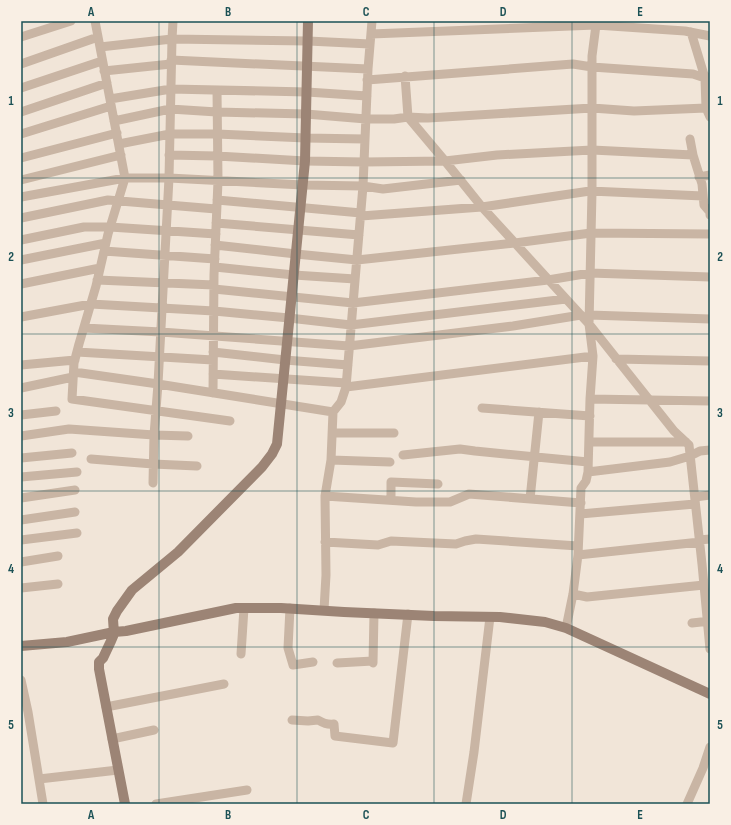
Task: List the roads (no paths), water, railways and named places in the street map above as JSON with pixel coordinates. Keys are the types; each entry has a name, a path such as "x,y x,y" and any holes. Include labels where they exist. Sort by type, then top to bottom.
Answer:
{"street":[{"path":"21,37 71,21"},
{"path":"95,21 125,178 110,227 91,304 76,356 72,399 230,421"},
{"path":"153,483 154,435 168,205 173,21"},
{"path":"125,804 99,669 99,662 103,658 112,641 114,632 113,619 132,590 178,552 262,467 272,454 277,444 305,161 308,21"},
{"path":"324,610 326,542 325,496 331,460 334,412 341,402 346,385 348,365 361,215 367,80 372,21"},
{"path":"371,34 596,23 685,31 710,36"},
{"path":"566,628 573,594 578,550 581,488 586,480 588,472 593,356 586,318 590,273 592,192 592,56 596,23"},
{"path":"114,121 170,109 217,112 306,114 366,119 394,119 408,117 428,118 592,108 634,112 708,112 708,78 691,32"},
{"path":"21,64 98,37"},
{"path":"100,47 172,39 308,41 370,44"},
{"path":"21,88 102,61"},
{"path":"104,71 171,62 368,69"},
{"path":"367,80 573,64 592,67 692,74 708,78"},
{"path":"405,76 408,117 446,161 482,207 566,300 586,318 616,359 674,431 689,445 706,581 710,650"},
{"path":"21,112 107,83"},
{"path":"21,134 111,102 171,89 307,92 367,96"},
{"path":"213,392 215,244 218,181 217,90"},
{"path":"21,158 117,133"},
{"path":"119,144 170,134 217,134 365,139"},
{"path":"690,139 700,177 704,205 710,212 710,215"},
{"path":"170,155 364,162 446,161 497,155 592,150 693,155"},
{"path":"21,180 121,155"},
{"path":"700,177 710,175"},
{"path":"21,197 125,178 169,178 303,185 363,186 383,189 461,180"},
{"path":"21,218 108,200 168,205 216,204 300,207 361,215 482,207 592,192 703,196"},
{"path":"216,223 359,235"},
{"path":"21,240 84,227 110,227 216,234"},
{"path":"215,244 357,260 515,243 591,233 710,234"},
{"path":"21,260 105,247 294,274 355,279"},
{"path":"21,284 100,268"},
{"path":"97,280 214,287 292,297 353,302 548,280 590,273 710,277"},
{"path":"21,318 91,304 290,318 351,325 566,300"},
{"path":"84,328 161,332 349,346 586,318 710,319"},
{"path":"21,365 76,356 213,356 348,365"},
{"path":"213,374 346,385 593,356"},
{"path":"616,359 710,361"},
{"path":"21,388 74,375 158,384 334,412"},
{"path":"590,399 710,401"},
{"path":"482,408 590,416"},
{"path":"21,415 56,411"},
{"path":"530,499 539,412"},
{"path":"21,436 69,429 188,436"},
{"path":"332,432 394,433"},
{"path":"589,442 686,442"},
{"path":"403,455 460,449 588,462"},
{"path":"588,472 670,462 710,450"},
{"path":"21,458 72,452"},
{"path":"91,459 198,466"},
{"path":"331,460 390,462"},
{"path":"21,477 77,472"},
{"path":"391,500 392,482 438,484"},
{"path":"21,498 75,490"},
{"path":"325,496 416,502 450,502 469,494 581,503"},
{"path":"580,514 695,500 710,496"},
{"path":"21,520 75,512"},
{"path":"21,540 77,533"},
{"path":"326,542 378,545 391,541 456,544 476,539 578,550 710,539"},
{"path":"21,562 58,556"},
{"path":"573,594 587,597 706,581"},
{"path":"21,588 58,584"},
{"path":"21,646 68,642 236,608 290,608 374,613 490,616 545,622 566,628 710,694"},
{"path":"241,654 244,608"},
{"path":"290,608 288,648 293,665 313,662"},
{"path":"337,663 373,662 374,613"},
{"path":"292,720 318,720 327,725 334,724 335,736 393,743 408,614"},
{"path":"466,804 474,752 490,616"},
{"path":"692,623 709,621"},
{"path":"21,680 28,712 43,804"},
{"path":"106,707 224,684"},
{"path":"112,739 154,730"},
{"path":"687,804 703,768 710,747"},
{"path":"39,779 118,770"},
{"path":"157,804 247,790"}]}
